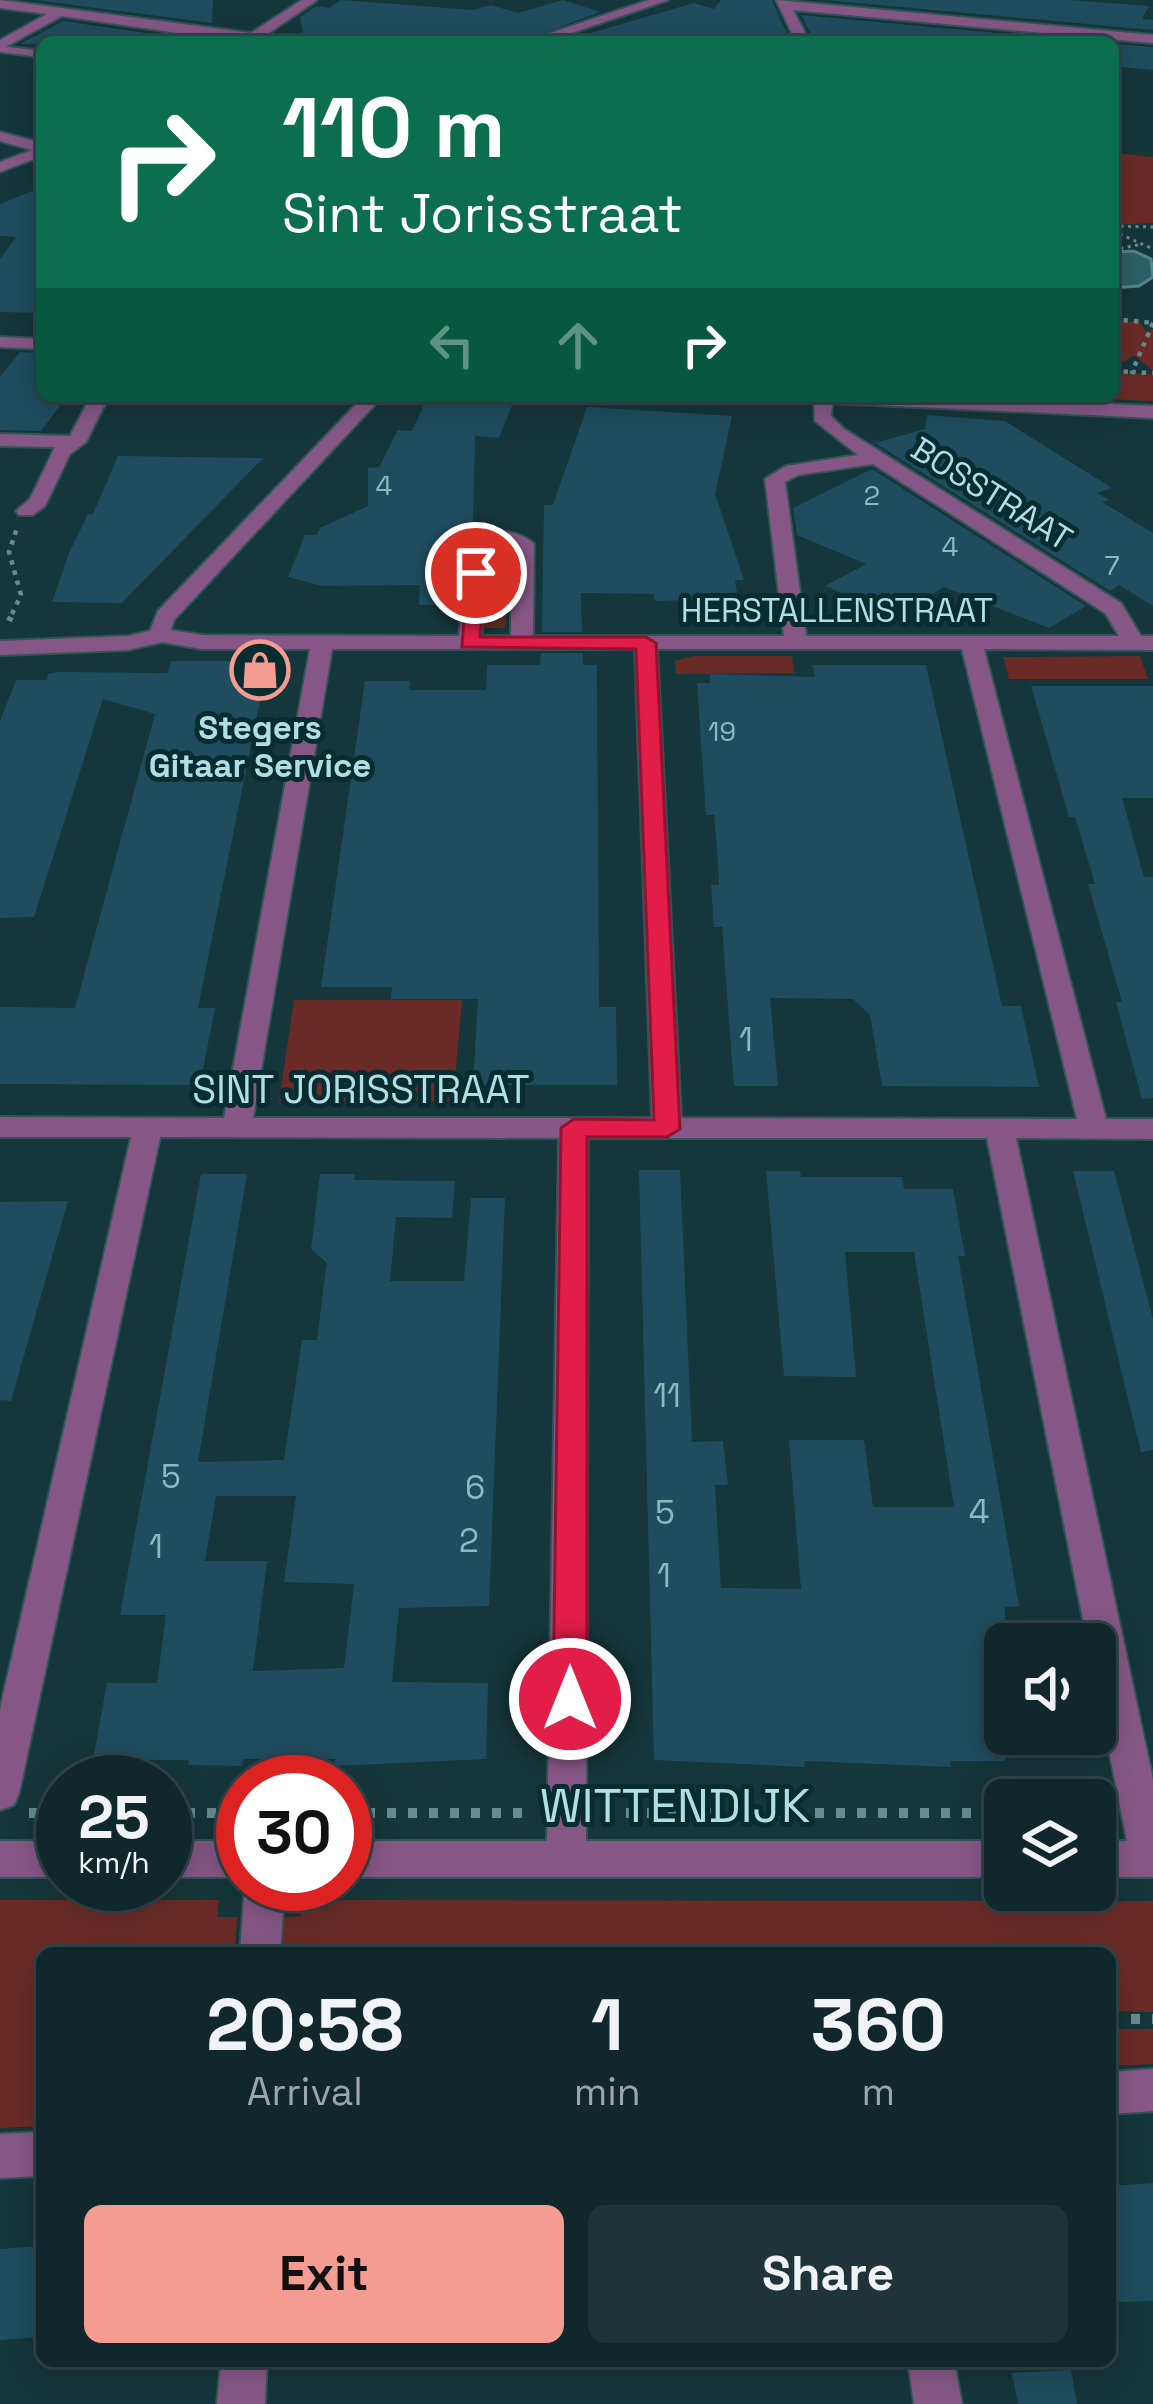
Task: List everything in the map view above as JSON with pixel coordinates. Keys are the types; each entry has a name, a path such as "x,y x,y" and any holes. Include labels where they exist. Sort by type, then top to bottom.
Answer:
{"street":[{"path":"0,47 82,0"},
{"path":"256,36 310,0"},
{"path":"550,36 662,0"},
{"path":"784,2 1153,39"},
{"path":"784,2 800,36"},
{"path":"0,4 222,36"},
{"path":"0,136 36,147"},
{"path":"0,167 36,152"},
{"path":"0,342 36,344"},
{"path":"26,511 38,502 62,452 76,442 97,402"},
{"path":"163,635 159,627 166,616 368,402"},
{"name":"BOSSTRAAT","path":"823,402 826,424 1113,608 1143,643"},
{"path":"964,402 1153,412"},
{"path":"0,440 76,442"},
{"path":"796,643 776,478 793,470 876,458"},
{"path":"469,643 480,538 515,538 524,544 522,643"},
{"name":"HERSTALLENSTRAAT","path":"0,648 128,644 163,635 188,642 1143,643"},
{"path":"237,1127 322,642"},
{"path":"646,643 667,1129"},
{"path":"971,643 1094,1129"},
{"name":"SINT JORISSTRAAT","path":"0,1127 1153,1130"},
{"path":"0,1792 148,1127"},
{"path":"565,1859 574,1128"},
{"path":"1000,1129 1151,1859 1116,1859"},
{"path":"0,1859 36,1859"},
{"name":"WITTENDIJK","path":"372,1859 984,1859"},
{"path":"260,1947 263,1911"},
{"path":"1116,2093 1153,2090"},
{"path":"0,2156 36,2154"},
{"path":"241,2404 244,2367"},
{"path":"933,2367 938,2404"}],"lane":[{"path":"0,47 36,53"}],"path":[{"path":"1119,228 1153,227"},
{"path":"1119,231 1153,249"},
{"path":"1119,251 1145,244"},
{"path":"1119,257 1123,260"},
{"path":"1119,320 1153,322 1132,372"},
{"path":"1119,371 1153,373"},
{"path":"0,648 21,595 9,551"},
{"name":"WITTENDIJK","path":"372,1813 984,1813"},
{"path":"1116,2019 1153,2019"}],"shaded area":[{"path":"1119,154 1153,157 1153,223 1119,225"},
{"path":"1119,321 1139,322 1146,331 1153,329 1153,371 1134,355 1119,364"},
{"path":"1119,373 1153,374 1153,401 1119,400"},
{"path":"480,555 499,555 499,563 513,563 505,628 476,628"},
{"path":"693,656 792,656 794,673 676,674 675,661"},
{"path":"1140,656 1148,679 1009,679 1003,657"},
{"path":"294,1000 462,1000 453,1101 279,1101"},
{"path":"0,1900 36,1900 36,1911 192,1911 192,1900 216,1900 217,1917 237,1917 235,1947 36,1947 36,2126 0,2128"},
{"path":"372,1900 984,1901 984,1911 1116,1911 1116,1901 1153,1901 1153,2012 1116,2011 1116,1947 282,1947 284,1917 301,1916 302,1911 372,1911"},
{"path":"1116,2029 1153,2029 1153,2064 1116,2066"}],"water":[{"path":"1134,251 1151,259 1153,277 1139,286 1119,288 1119,252"}],"building":[{"path":"35,0 213,0 212,23"},
{"path":"341,0 473,10 491,5 518,13 563,0 600,12 536,36 303,36 300,17 316,6 329,8"},
{"path":"721,0 772,0 788,36 580,36 694,3 714,9"},
{"path":"825,0 1068,0 1149,6 1142,19 1153,20 1153,30"},
{"path":"801,15 1028,36 812,36"},
{"path":"63,21 167,36 36,36 36,44 20,44"},
{"path":"1119,44 1153,47 1153,70 1119,67"},
{"path":"36,189 36,313 0,312 0,259 16,237 0,236 0,204"},
{"path":"20,352 36,353 36,402 63,402 41,431 0,430 0,377"},
{"path":"425,402 513,403 499,438 475,436 473,526 465,526 457,605 419,605 420,585 322,586 288,577 305,535 317,535 320,528 368,506 368,468 379,467 398,430 412,431"},
{"path":"587,407 732,416 715,494 744,580 735,580 738,599 655,601 654,594 581,593 582,632 542,632 544,505 553,505"},
{"path":"927,415 1005,421 1112,488 1097,493 1109,500 1102,502 1153,533 1153,606 1119,585 1110,591 875,443 925,429"},
{"path":"118,456 263,458 122,603 52,602 69,553 88,514 93,514"},
{"path":"872,469 1086,606 1049,628 944,587 895,616 825,586 866,564 797,535 793,508"},
{"path":"541,653 583,653 583,665 597,665 599,1007 616,1007 617,1085 473,1085 478,999 391,999 392,987 321,987 365,681 410,681 409,690 486,690 487,665 540,665"},
{"path":"171,661 268,661 198,1008 215,1008 200,1085 0,1084 0,1007 75,1008 155,714 103,699 34,917 0,918 0,721 16,680 47,680 48,674 57,672 168,673"},
{"path":"813,665 926,665 1002,1006 1021,1006 1039,1087 882,1086 870,1015 853,999 770,998 778,1086 734,1086 722,927 714,927 711,885 719,885 717,849 714,815 706,815 697,683 710,683 710,674 815,677"},
{"path":"1031,686 1153,686 1153,798 1122,798 1144,877 1153,877 1153,1098 1142,1099 1116,1002 1122,1002 1088,884 1095,884 1075,817 1069,817"},
{"path":"639,1170 680,1170 692,1442 723,1441 728,1485 715,1485 721,1588 801,1589 789,1440 864,1440 873,1507 954,1507 914,1252 845,1252 856,1377 784,1376 766,1171 800,1171 801,1177 902,1177 904,1189 953,1189 965,1256 958,1256 1019,1606 1005,1607 1005,1623 984,1623 984,1755 1005,1755 1005,1761 950,1761 951,1767 804,1761 805,1767 654,1760"},
{"path":"1073,1171 1114,1171 1153,1319 1153,1450 1141,1452"},
{"path":"201,1174 247,1174 198,1462 284,1460 302,1340 317,1340 327,1263 311,1249 320,1174 355,1174 354,1180 455,1181 452,1218 396,1217 390,1281 464,1281 471,1198 505,1198 489,1606 399,1608 392,1682 488,1683 486,1759 372,1764 372,1755 216,1755 216,1766 192,1765 192,1755 94,1755 107,1683 157,1683 166,1615 120,1615","holes":["216,1496 296,1496 284,1582 354,1584 344,1668 253,1671 267,1561 205,1561"]},
{"path":"68,1201 11,1401 0,1400 0,1202"},
{"path":"1153,2183 1153,2301 1119,2302 1116,2186"},
{"path":"36,2246 36,2337 0,2340 0,2249"},
{"path":"1071,2370 1077,2404 1018,2404 1012,2373"}],"place":[{"name":"Stegers Gitaar Service","path":"260,670"}],"route":[{"path":"476,573 469,643 646,643 667,1129 574,1128 570,1699"}]}
